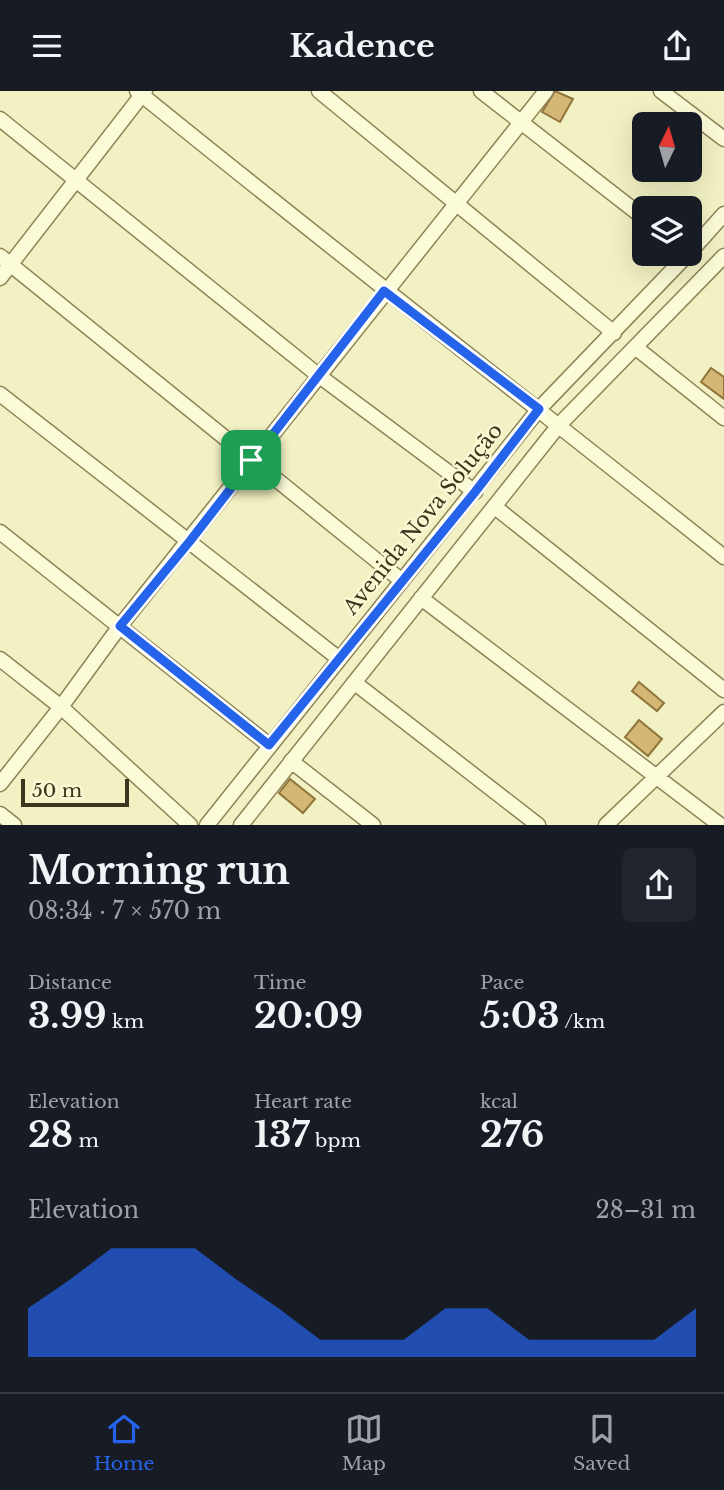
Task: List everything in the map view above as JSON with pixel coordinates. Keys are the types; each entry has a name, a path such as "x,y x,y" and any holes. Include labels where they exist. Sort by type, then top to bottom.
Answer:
{"street":[{"path":"319,91 614,333"},
{"path":"481,91 632,209"},
{"path":"0,784 120,626 190,541 384,291 546,91"},
{"path":"661,91 724,139"},
{"path":"0,278 5,261 75,179 141,92 384,291 539,409 724,557"},
{"path":"0,119 318,375 475,492"},
{"name":"Avenida Nova Solução","path":"702,239 724,214"},
{"path":"241,825 559,425 635,347 718,273 724,256"},
{"path":"5,261 402,581"},
{"name":"Avenida Nova Solução","path":"207,825 539,409 677,266"},
{"path":"635,347 724,418"},
{"path":"0,394 338,658"},
{"path":"495,507 724,690"},
{"path":"0,532 269,745"},
{"path":"421,598 720,825"},
{"path":"0,659 61,707 190,825"},
{"path":"355,683 538,825"},
{"path":"606,825 724,712"},
{"path":"290,761 373,825"},
{"path":"0,814 14,825"}],"building":[{"path":"555,91 573,99 560,122 542,112"},
{"path":"711,368 724,377 724,399 701,382"},
{"path":"639,682 664,703 657,711 632,691"},
{"path":"639,720 662,739 648,756 625,737"},
{"path":"290,779 315,799 303,813 279,793"}],"route":[{"path":"384,291 539,409 475,492 269,745 120,626 190,541 251,460 384,291"}]}
